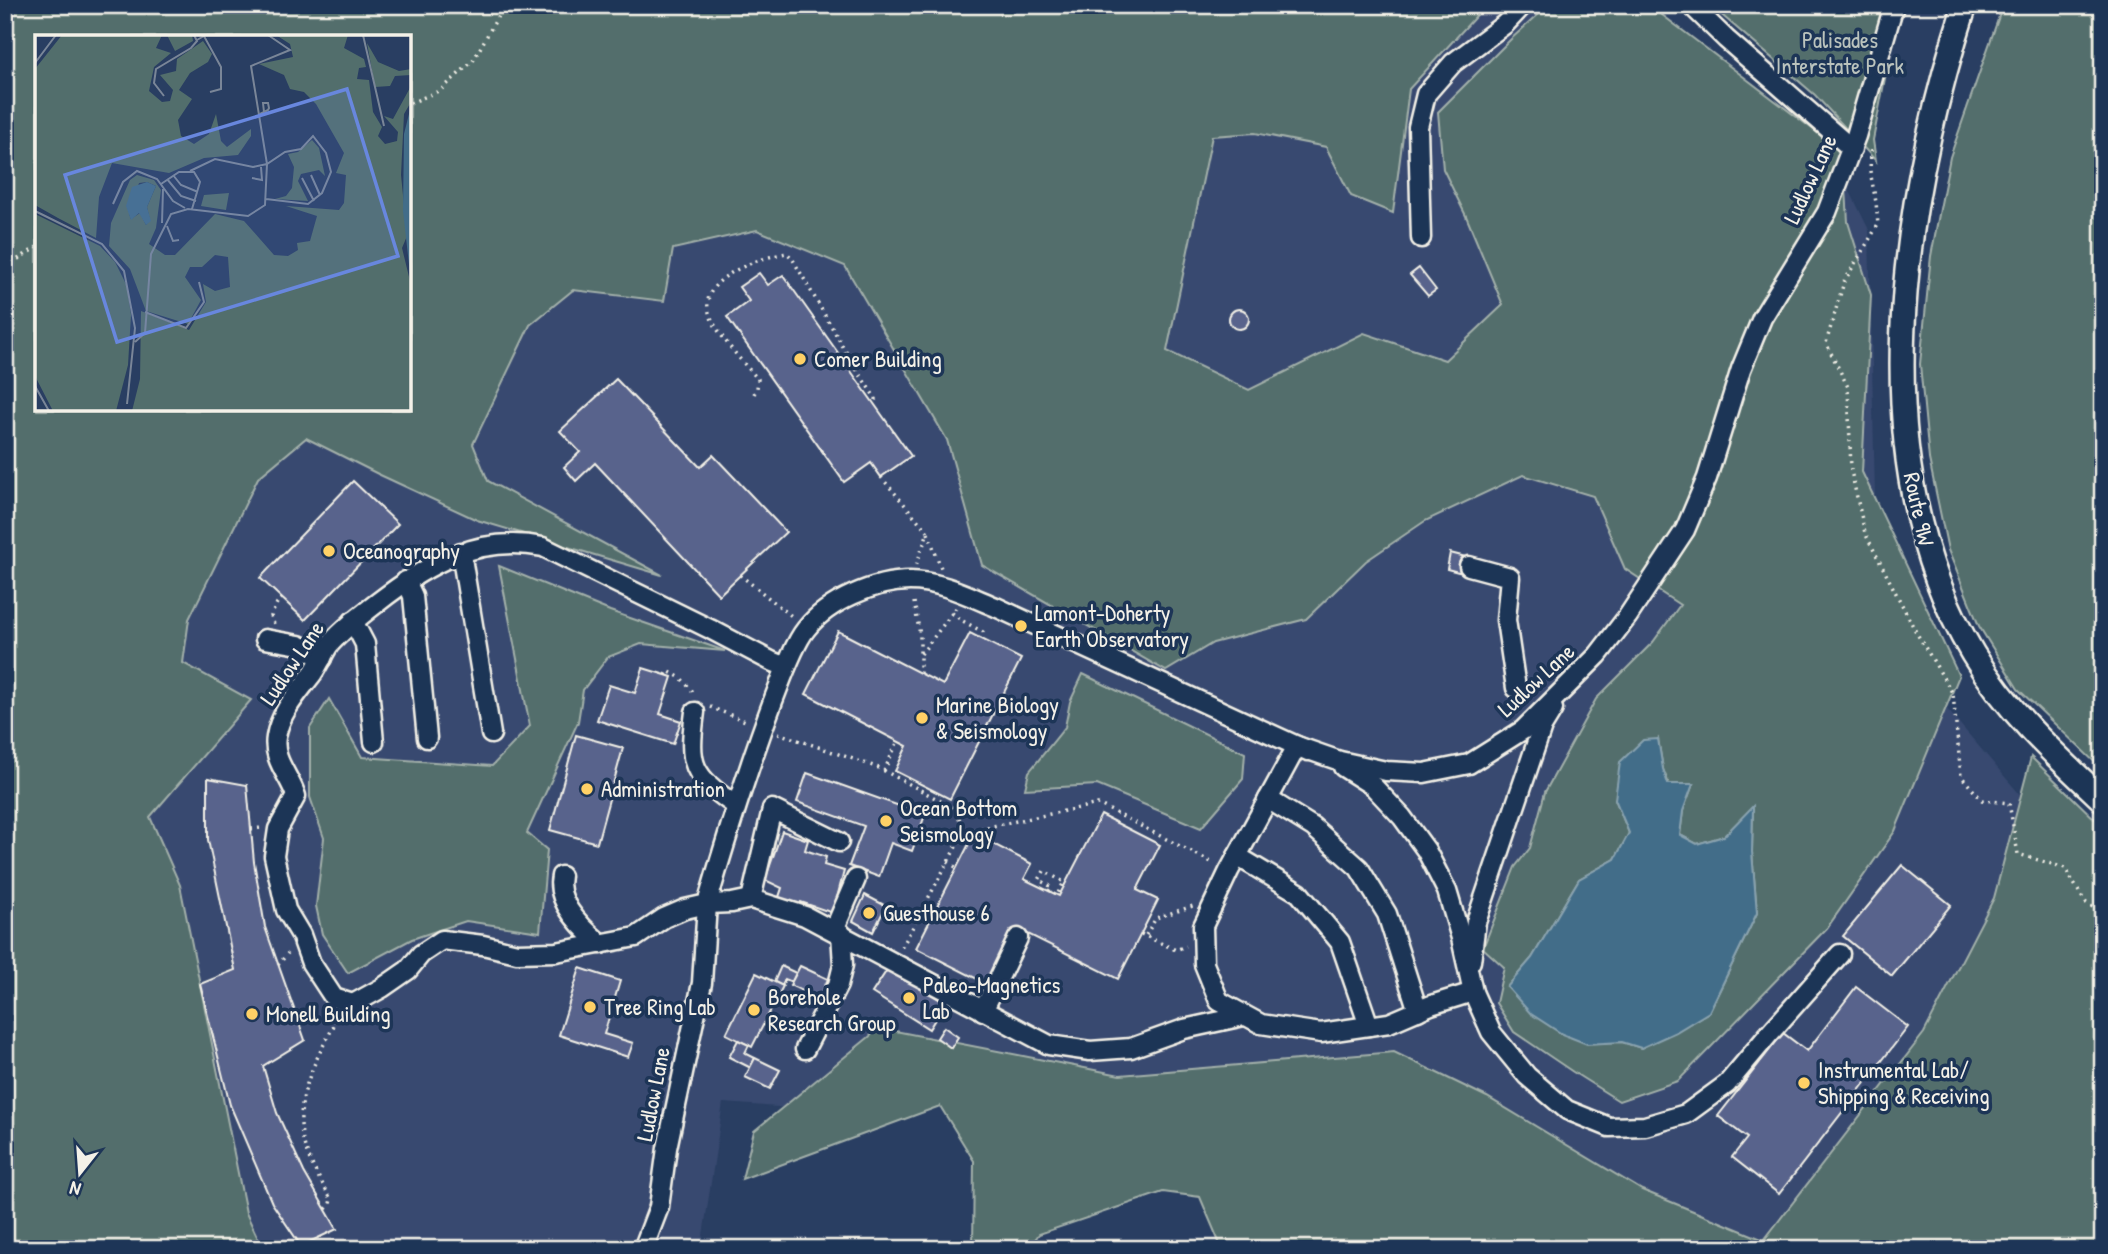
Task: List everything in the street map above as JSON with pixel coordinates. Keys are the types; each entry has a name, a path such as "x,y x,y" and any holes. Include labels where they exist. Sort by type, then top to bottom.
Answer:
{"main road":[{"name":"Route 9W","path":"1965,5 1941,86 1924,160 1910,250 1902,360 1907,453 1921,528 1931,563 1946,603 1984,671 2017,715 2103,800"}],"lane":[{"path":"1420,238 1418,127 1426,94 1453,63 1505,24 1523,5"},
{"path":"1691,5 1852,149"},
{"name":"Ludlow Lane","path":"643,1249 659,1207 667,1149 702,983 707,904 763,728 786,667 806,629 837,601 874,586 910,581 947,587 1297,746 1340,761 1386,771 1424,773 1469,764 1523,730 1598,656 1685,530 1707,478 1741,369 1762,318 1827,212 1852,149 1894,5"},
{"name":"Ludlow Lane","path":"707,904 664,918 636,937 556,952 517,953 483,944 442,940 421,954 408,970 373,994 353,1004 334,998 311,962 301,935 286,911 274,856 278,829 296,796 292,783 278,762 275,739 283,715 328,648 353,621 430,565 461,552 508,544 544,547 786,667"},
{"path":"461,552 491,734"},
{"path":"1469,566 1510,577 1506,620 1516,688"},
{"path":"406,581 413,596 427,738"},
{"path":"353,621 365,644 374,742"},
{"path":"265,639 299,645 322,658"},
{"path":"1473,992 1471,957 1476,922 1542,727 1563,691"},
{"path":"695,712 691,754 698,773 711,788 736,806"},
{"path":"1473,992 1389,1023 1321,1033 1261,1024 1219,1001 1203,964 1203,926 1233,864 1297,746 1339,765 1373,786 1402,817 1426,850 1447,891 1473,992 1491,1032 1527,1076 1567,1110 1609,1127 1645,1126 1686,1114 1727,1084 1840,954"},
{"path":"1268,799 1312,827 1359,868 1387,915 1418,1011"},
{"path":"751,899 772,809 839,842"},
{"path":"1233,864 1299,892 1340,942 1369,1026"},
{"path":"561,876 563,898 581,925 601,944"},
{"path":"805,1049 838,985 843,965 837,931 856,879"},
{"path":"707,904 751,899 805,916 1049,1045 1090,1051 1131,1048 1184,1029 1244,1016"},
{"path":"983,1011 1018,938"}],"path":[{"path":"411,103 441,90 473,61 504,5"},
{"path":"5,263 12,263 35,248"},
{"path":"754,394 758,388 758,379 715,325 707,305 710,293 733,271 773,255 787,253 876,399 872,401"},
{"path":"881,477 928,532 947,587"},
{"path":"910,581 928,532"},
{"path":"740,575 806,629"},
{"path":"914,602 920,635 920,673"},
{"path":"920,656 956,608"},
{"path":"953,613 984,632 980,638"},
{"path":"763,728 884,771 956,810 964,832 894,962"},
{"path":"884,771 898,741"},
{"path":"964,832 1098,804 1233,864"},
{"path":"948,862 957,867"},
{"path":"1049,891 1052,887 1039,880 1044,871 1064,882 1057,895"},
{"path":"1146,936 1156,918 1195,906"},
{"path":"278,965 294,947"}],"shaded area":[{"name":"Lamont-Doherty Earth Observatory","path":"1469,5 1560,5 1825,140 1869,230 1875,496 1906,661 2047,826 2103,924 1841,1249 1669,1249 1154,1104 861,1043 805,1109 723,1103 701,1249 164,1249 86,849 259,411 411,411 411,93"},
{"path":"1658,739 1668,784 1693,784 1683,811 1680,835 1697,844 1724,836 1753,806 1752,852 1757,913 1709,1012 1676,1032 1641,1048 1622,1042 1587,1044 1562,1034 1531,1014 1507,987 1532,958 1579,879 1615,859 1629,833 1615,799 1620,762 1643,740"}],"green space":[{"path":"5,5 1486,5 1409,89 1393,213 1351,196 1326,147 1255,133 1212,136 1167,351 1249,390 1364,333 1445,360 1503,305 1443,169 1438,112 1549,5 1649,5 1844,153 1848,222 1871,295 1862,472 1959,676 1895,831 1827,928 1678,1081 1619,1101 1514,1032 1496,1003 1504,967 1483,948 1515,867 1530,848 1545,792 1596,699 1653,642 1680,605 1625,569 1593,496 1523,475 1425,521 1366,561 1306,619 1213,643 1166,671 982,565 947,440 845,266 757,230 673,249 664,301 573,290 530,325 473,444 488,481 662,575 477,520 306,438 258,478 189,619 183,663 251,700 150,817 180,885 246,1213 263,1249 5,1249","holes":["1658,739 1663,769 1669,784 1693,784 1683,811 1680,835 1697,844 1724,836 1753,807 1752,852 1757,913 1709,1012 1641,1048 1622,1042 1587,1043 1507,987 1532,958 1579,879 1615,859 1629,833 1615,799"]},
{"name":"Palisades Interstate Park","path":"1710,5 1906,5 1892,42 1873,140 1876,161 1815,95"},
{"path":"2003,5 2103,5 2103,770 2018,689 1979,626 1948,550 1929,459 1920,364 1931,256 1950,157"},
{"path":"499,566 610,611 725,651 641,644 608,657 583,690 578,722 527,833 547,850 540,932 466,921 412,939 348,973 322,934 316,906 324,838 310,797 310,728 329,699 362,757 492,766 530,726"},
{"path":"1083,674 1245,753 1243,779 1201,828 1097,785 1025,789 1029,772 1065,727 1070,702"},
{"path":"2031,757 2103,827 2103,1249 1222,1249 1200,1197 1163,1192 1039,1234 1028,1249 973,1249 974,1161 940,1106 742,1179 754,1131 880,1028 1120,1075 1394,1052 1487,1097 1642,1190 1764,1240 1924,1033 1994,898"}],"building":[{"path":"1419,268 1436,290 1428,296 1410,275"},
{"name":"Comer Building","path":"759,273 768,285 783,275 911,456 881,477 871,463 844,482 727,317 749,301 739,287"},
{"path":"1235,309 1243,309 1249,319 1243,329 1235,329 1229,323 1229,315"},
{"path":"616,379 700,467 713,455 786,532 719,595 595,463 576,481 564,467 580,452 560,431"},
{"name":"Oceanography","path":"353,481 398,524 305,620 260,578"},
{"path":"1450,553 1470,558 1466,574 1447,569"},
{"name":"Marine Biology & Seismology","path":"838,631 943,685 970,633 1021,659 950,799 895,771 907,746 806,694"},
{"path":"643,668 672,677 660,714 681,721 673,744 597,720 609,685 635,693"},
{"name":"Administration","path":"576,735 623,748 597,843 550,830"},
{"name":"Ocean Bottom Seismology","path":"807,773 925,815 912,851 891,843 879,877 849,866 864,826 797,802"},
{"name":"Monell Building","path":"208,778 247,785 254,862 265,927 305,1040 263,1066 277,1113 304,1172 337,1229 301,1246 272,1203 230,1105 200,984 235,970 208,840"},
{"path":"1101,815 1160,845 1137,890 1158,900 1118,979 1018,929 989,985 916,948 974,834 1032,864 1024,879 1059,896"},
{"path":"782,831 808,840 805,850 826,857 824,865 844,871 833,913 801,902 800,908 778,900 782,888 765,880"},
{"path":"1902,865 1951,905 1892,976 1843,936"},
{"name":"Guesthouse 6","path":"865,895 886,906 873,932 853,921"},
{"path":"781,966 796,973 792,982 785,979 782,986 774,982"},
{"name":"Borehole Research Group","path":"800,966 828,979 819,999 790,985"},
{"name":"Paleo-Magnetics Lab","path":"889,967 945,1003 929,1029 872,993"},
{"name":"Tree Ring Lab","path":"580,968 620,981 604,1034 633,1043 628,1057 559,1035"},
{"name":"Borehole Research Group","path":"756,973 783,986 752,1047 726,1034"},
{"name":"Instrumental Lab/ Shipping & Receiving","path":"1856,987 1908,1027 1779,1194 1732,1157 1747,1138 1718,1116 1783,1033 1807,1051"},
{"path":"944,1027 958,1037 951,1048 937,1038"},
{"name":"Borehole Research Group","path":"738,1040 749,1045 745,1053 755,1058 751,1068 729,1057"},
{"name":"Borehole Research Group","path":"755,1058 780,1070 770,1089 745,1077"}],"place":[{"name":"Comer Building","path":"800,359"},
{"name":"Oceanography","path":"329,551"},
{"name":"Lamont-Doherty Earth Observatory","path":"1021,626"},
{"name":"Marine Biology & Seismology","path":"922,718"},
{"name":"Administration","path":"587,789"},
{"name":"Ocean Bottom Seismology","path":"886,821"},
{"name":"Guesthouse 6","path":"869,913"},
{"name":"Paleo-Magnetics Lab","path":"909,998"},
{"name":"Tree Ring Lab","path":"590,1007"},
{"name":"Borehole Research Group","path":"754,1010"},
{"name":"Monell Building","path":"252,1014"},
{"name":"Instrumental Lab/ Shipping & Receiving","path":"1804,1083"}]}
